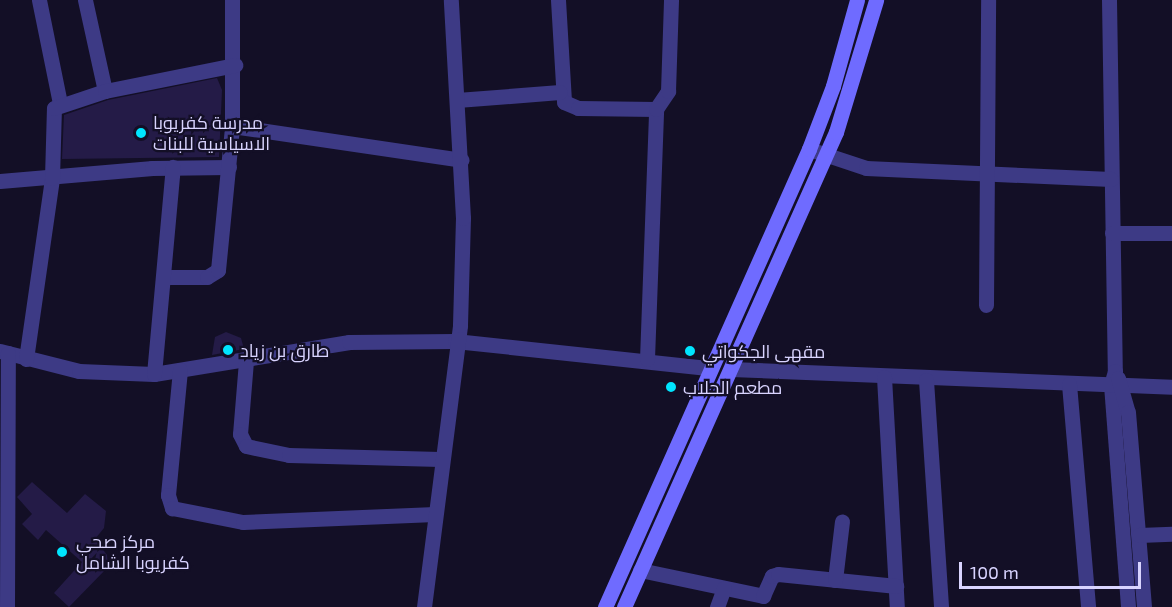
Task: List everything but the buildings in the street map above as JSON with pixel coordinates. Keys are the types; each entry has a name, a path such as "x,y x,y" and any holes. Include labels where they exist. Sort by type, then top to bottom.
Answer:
{"main road":[{"path":"605,607 708,368 809,149 833,86 857,0"},
{"path":"624,607 826,155 858,69 876,0"},
{"path":"663,474 682,478"}],"street":[{"path":"39,0 60,103"},
{"path":"85,0 105,92"},
{"path":"164,277 207,277 218,270 232,126 235,65 232,0"},
{"path":"424,607 455,341 460,325 463,247 461,160 451,0"},
{"path":"558,0 560,92 564,102 578,108 656,109"},
{"path":"647,359 656,109 668,91 671,0"},
{"path":"986,304 984,175 988,0"},
{"path":"1109,0 1116,380 1128,607"},
{"path":"26,358 52,178 51,116 60,103 235,65"},
{"path":"457,99 560,92"},
{"path":"232,126 461,160"},
{"path":"809,149 860,167 984,175 1111,179"},
{"path":"0,181 173,167 229,167"},
{"path":"154,374 173,167"},
{"path":"1112,232 1172,233"},
{"path":"3,606 4,352 79,371 154,374 246,361 349,342 455,341 647,359 708,368"},
{"path":"246,361 240,434 246,446 289,455 440,459"},
{"path":"731,369 926,380 1069,384 1116,380 1172,387"},
{"path":"180,370 168,495 172,508 243,522 435,514"},
{"path":"884,377 897,607"},
{"path":"926,380 941,607"},
{"path":"1116,380 1139,535 1144,607"},
{"path":"1069,384 1088,607"},
{"path":"835,580 842,521"},
{"path":"1139,535 1172,534"},
{"path":"640,570 763,596 774,575 896,586"},
{"path":"717,607 724,588"}],"place":[{"name":"مدرسة كفريوبا الاسياسية للبنات","path":"141,133"},
{"name":"طارق بن زياد","path":"228,350"},
{"name":"مقهى الجكواتي","path":"690,351"},
{"name":"مطعم الحلاب","path":"671,387"},
{"name":"مركز صحي كفريوبا الشامل","path":"62,552"}]}
